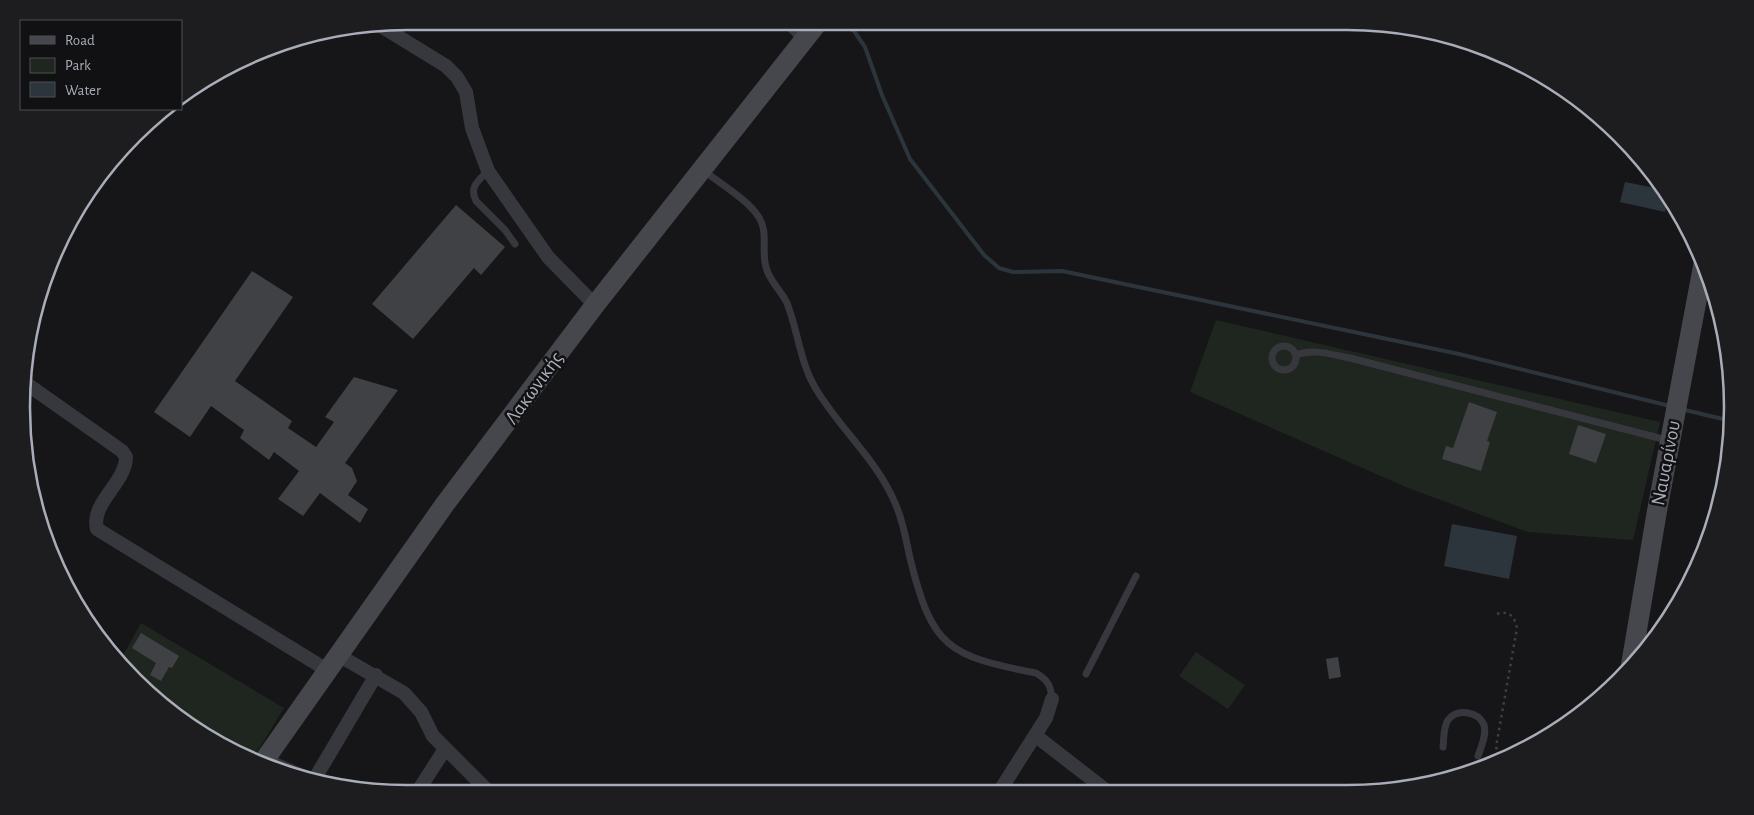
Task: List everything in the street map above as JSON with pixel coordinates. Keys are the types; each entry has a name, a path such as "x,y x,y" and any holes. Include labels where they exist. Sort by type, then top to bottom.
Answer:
{"main road":[{"name":"Λακωνικής","path":"266,757 445,504 595,305 810,32"},
{"name":"Ναυαρίνου","path":"1632,654 1701,278"}],"street":[{"path":"389,31 446,66 456,77 466,92 472,128 488,171 548,257 595,305"},
{"path":"31,387 118,448 126,457 122,472 96,516 97,529 333,663 376,675 404,693 414,702 426,726 445,749 481,785"},
{"path":"320,774 376,675"},
{"path":"1004,785 1036,736 1046,718 1052,699"},
{"path":"1036,736 1098,785"},
{"path":"422,785 445,749"}],"lane":[{"path":"702,170 750,207 763,224 766,267 791,313 808,373 835,416 875,466 886,484 896,505 916,584 931,623 943,638 964,655 988,664 1036,673 1045,678 1052,688 1052,699"},
{"path":"488,171 476,183 473,195 476,201 505,230 515,244"},
{"path":"1296,354 1314,351 1350,358 1660,438 1671,437"},
{"path":"1086,674 1136,576"},
{"path":"1443,747 1445,727 1450,718 1458,713 1469,712 1478,717 1484,726 1484,736 1478,756"}],"path":[{"path":"1497,614 1502,612 1510,614 1516,620 1517,628 1496,747 1498,753"}],"green space":[{"path":"1216,320 1660,422 1633,540 1528,532 1408,488 1190,392"},
{"path":"141,623 284,708 256,753 219,734 178,707 141,674 123,655"},
{"path":"1196,652 1245,685 1228,709 1179,676"}],"water":[{"path":"1625,182 1653,188 1666,208 1665,212 1620,202"},
{"path":"1452,524 1517,536 1509,579 1444,566"}],"building":[{"path":"456,205 505,247 481,275 474,268 413,339 372,304"},
{"path":"252,271 293,297 235,381 292,421 288,428 316,447 334,422 325,417 354,377 398,390 345,463 352,468 357,481 348,495 368,509 360,523 320,493 303,516 278,499 299,471 274,452 269,460 240,438 244,430 211,406 190,437 154,412"},
{"path":"1469,402 1497,412 1487,441 1490,442 1481,471 1442,459 1446,446 1453,448"},
{"path":"1578,425 1606,434 1596,463 1569,454"},
{"path":"141,633 179,656 172,668 169,667 161,681 150,675 156,663 132,648"},
{"path":"1338,657 1341,677 1329,679 1326,659"}],"waterway":[{"path":"852,30 865,47 882,95 910,159 984,255 999,268 1013,272 1062,271 1459,354 1670,406"},
{"path":"1681,409 1724,419"}]}
